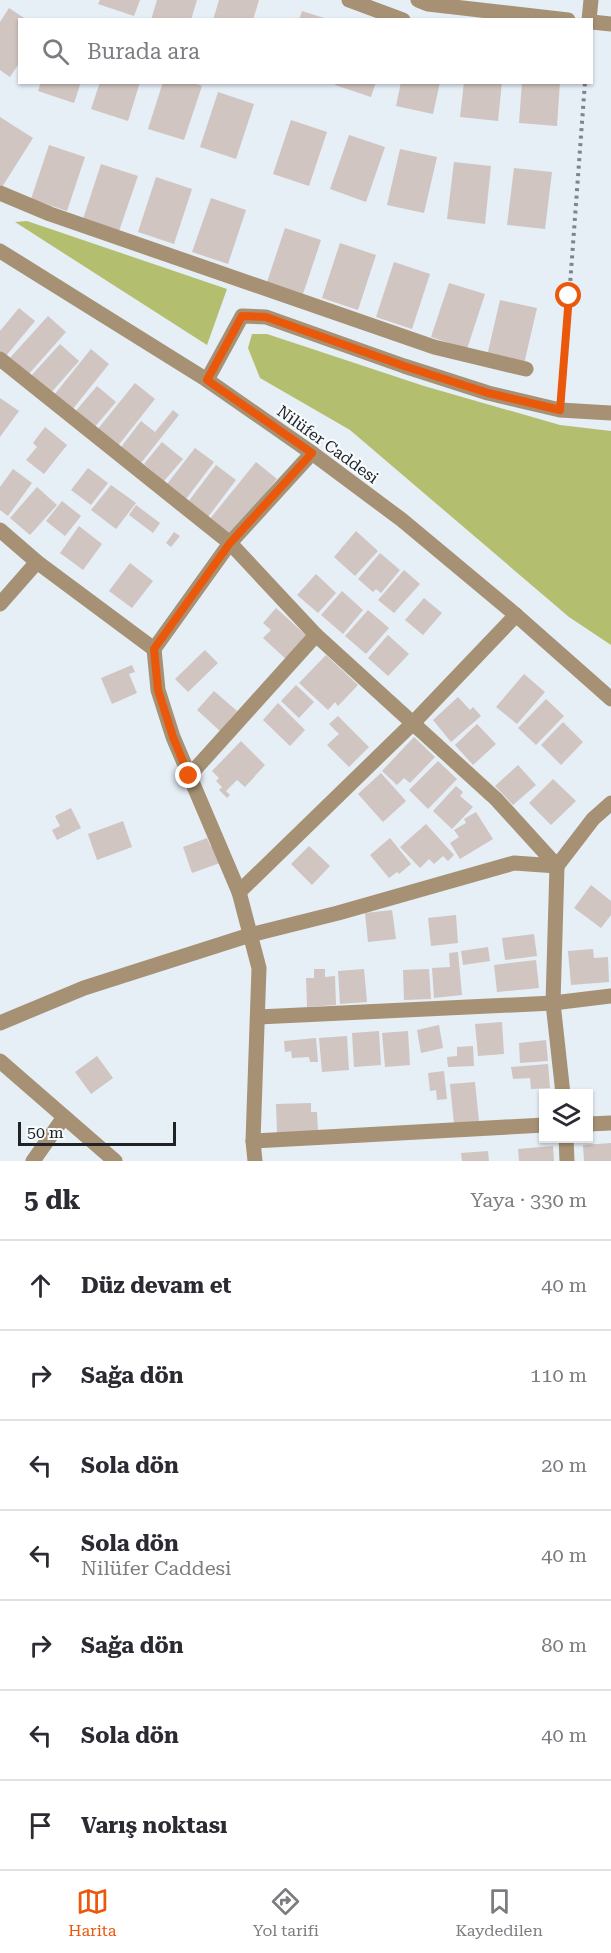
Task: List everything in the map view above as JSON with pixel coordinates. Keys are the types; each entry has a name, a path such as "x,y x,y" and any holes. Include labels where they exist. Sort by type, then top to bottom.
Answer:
{"street":[{"path":"349,0 398,18"},
{"path":"590,18 591,0"},
{"path":"426,1 553,18"},
{"path":"593,21 611,24"},
{"path":"0,193 50,214 423,344 526,369"},
{"name":"Nilüfer Caddesi","path":"1,256 207,380 312,453 402,520 516,615 611,699"},
{"path":"207,380 242,316 266,317 488,393 560,410 611,413"},
{"path":"0,359 230,543 316,635 496,799 557,866"},
{"path":"255,1161 253,1142 259,968 239,892 173,737 158,690 154,649 230,543 312,453"},
{"path":"0,530 37,562 154,649"},
{"path":"0,604 37,562"},
{"path":"239,892 414,722 516,615"},
{"path":"189,776 316,635"},
{"path":"562,1089 553,1003 557,866 593,819 611,803"},
{"path":"0,1023 84,988 250,935 338,913 514,863 557,866"},
{"path":"258,1017 553,1003 611,996"},
{"path":"0,1061 115,1161"},
{"path":"33,1161 64,1117"},
{"path":"593,1124 611,1123"},
{"path":"253,1142 539,1125"},
{"path":"566,1143 567,1161"}],"path":[{"path":"560,410 585,84"}],"green space":[{"path":"27,221 227,289 207,345 15,222"},
{"path":"252,334 267,334 424,386 560,425 611,431 611,645 569,617 350,430 260,378 248,348"}],"building":[{"path":"100,0 140,0 134,16 98,4"},
{"path":"157,0 197,0 192,18 152,18"},
{"path":"219,0 259,0 254,18 214,18"},
{"path":"9,8 24,18 18,18 18,65 10,77 0,70 0,22"},
{"path":"302,11 324,18 300,18"},
{"path":"40,84 80,84 74,103 38,91"},
{"path":"99,84 139,84 128,121 91,109"},
{"path":"162,84 202,86 184,140 148,129"},
{"path":"335,84 375,84 371,97"},
{"path":"401,84 440,84 433,114 396,106"},
{"path":"464,84 502,84 498,121 460,117"},
{"path":"522,84 560,84 557,126 519,123"},
{"path":"218,92 254,104 236,159 200,147"},
{"path":"0,117 33,138 2,187 0,185"},
{"path":"291,120 327,132 309,186 273,174"},
{"path":"349,135 385,147 366,202 330,189"},
{"path":"49,145 85,157 67,211 31,199"},
{"path":"400,149 437,157 424,213 387,205"},
{"path":"454,162 491,166 485,224 447,219"},
{"path":"101,164 138,176 119,231 83,219"},
{"path":"514,168 552,172 545,229 507,225"},
{"path":"156,177 192,189 174,244 138,232"},
{"path":"211,198 246,210 228,264 192,252"},
{"path":"285,228 321,240 303,294 267,282"},
{"path":"340,243 376,255 358,310 322,298"},
{"path":"394,262 430,274 412,329 376,317"},
{"path":"449,283 485,294 467,349 431,337"},
{"path":"500,300 537,308 524,364 487,356"},
{"path":"19,308 35,321 5,357 0,352 0,331"},
{"path":"48,316 66,332 27,376 9,359"},
{"path":"60,344 79,361 49,395 30,377"},
{"path":"91,349 109,364 72,410 54,395"},
{"path":"135,383 155,399 117,447 97,430"},
{"path":"97,386 116,402 93,429 74,413"},
{"path":"0,398 19,411 0,437"},
{"path":"173,410 179,415 141,463 121,447 141,421 155,432"},
{"path":"45,427 67,445 44,474 26,460 37,447 33,443"},
{"path":"162,442 183,459 164,481 144,464"},
{"path":"195,448 214,462 186,499 167,484"},
{"path":"256,462 277,479 230,537 209,520"},
{"path":"216,465 236,480 208,517 188,502"},
{"path":"88,468 108,483 91,505 71,490"},
{"path":"13,469 32,483 8,516 0,510 0,487"},
{"path":"111,485 136,503 116,529 91,510"},
{"path":"37,487 57,505 30,535 10,518"},
{"path":"62,501 81,516 65,536 46,521"},
{"path":"136,505 160,523 153,533 129,515"},
{"path":"79,526 102,544 83,570 60,553"},
{"path":"356,531 378,551 355,576 334,557"},
{"path":"174,532 180,536 171,547 166,543"},
{"path":"380,553 400,570 381,593 376,589 373,592 358,579"},
{"path":"130,563 153,581 132,608 109,591"},
{"path":"404,570 420,584 394,613 378,600"},
{"path":"316,574 336,593 318,613 297,595"},
{"path":"342,591 363,610 343,634 321,615"},
{"path":"424,598 442,613 423,635 405,620"},
{"path":"276,608 308,637 287,660 263,638 271,630 263,623"},
{"path":"368,610 389,628 366,654 345,636"},
{"path":"388,635 409,654 388,676 368,658"},
{"path":"205,650 218,663 188,692 175,679"},
{"path":"326,655 358,685 338,706 335,702 328,710 299,683"},
{"path":"132,665 135,672 129,674 137,693 112,704 101,678"},
{"path":"524,674 545,692 517,724 496,707"},
{"path":"296,685 314,702 299,718 281,701"},
{"path":"214,691 237,711 220,731 197,710"},
{"path":"458,697 470,710 473,707 481,716 451,742 433,720"},
{"path":"546,699 564,716 536,745 518,728"},
{"path":"278,703 305,730 290,746 263,720"},
{"path":"338,716 369,747 349,767 327,745 339,734 329,724"},
{"path":"563,722 583,742 561,765 541,745"},
{"path":"477,724 496,744 473,765 455,745"},
{"path":"414,737 435,757 410,783 404,778 397,785 382,771"},
{"path":"241,741 265,765 245,787 237,780 226,791 230,795 227,798 219,790 222,787 216,781 219,778 212,771"},
{"path":"438,761 457,779 428,809 409,790"},
{"path":"518,765 536,785 513,805 495,786"},
{"path":"381,773 406,801 383,822 358,794"},
{"path":"553,779 576,801 551,825 529,803"},
{"path":"456,786 463,792 460,796 473,807 452,829 433,811"},
{"path":"71,808 81,828 57,840 52,830 60,826 55,816"},
{"path":"476,812 493,839 460,859 450,843 459,837 454,830 466,823 464,819"},
{"path":"123,821 132,847 97,860 88,834"},
{"path":"426,824 454,855 448,861 443,856 434,864 429,859 420,868 400,847"},
{"path":"207,838 211,847 214,845 220,863 192,873 183,847"},
{"path":"390,838 411,864 399,874 397,872 389,878 370,855"},
{"path":"309,846 330,866 312,885 291,864"},
{"path":"591,885 611,901 611,915 601,928 574,908"},
{"path":"392,910 396,939 368,942 365,913"},
{"path":"456,915 458,943 431,946 428,918"},
{"path":"534,934 537,956 505,960 502,938"},
{"path":"488,947 490,961 463,965 461,951"},
{"path":"593,949 594,958 608,957 609,982 571,985 568,951"},
{"path":"458,952 462,995 434,998 432,968 450,967 449,953"},
{"path":"536,960 539,988 497,992 494,965"},
{"path":"314,969 325,969 325,977 335,976 336,1005 307,1007 306,978 314,978"},
{"path":"364,969 367,1002 340,1004 338,971"},
{"path":"429,969 431,999 404,1000 403,970"},
{"path":"502,1022 504,1054 478,1056 475,1024"},
{"path":"439,1025 443,1048 421,1053 417,1030"},
{"path":"379,1031 381,1065 354,1067 352,1033"},
{"path":"408,1031 410,1065 385,1067 382,1033"},
{"path":"347,1036 349,1070 322,1072 319,1038"},
{"path":"316,1038 318,1062 310,1062 309,1057 292,1058 291,1051 285,1052 284,1041"},
{"path":"546,1040 548,1061 520,1063 519,1043"},
{"path":"473,1046 474,1066 448,1067 447,1057 457,1056 457,1047"},
{"path":"97,1056 113,1078 91,1094 75,1072"},
{"path":"548,1064 550,1088 531,1089 530,1078 513,1079 511,1067"},
{"path":"444,1071 447,1099 437,1100 436,1090 430,1091 428,1073"},
{"path":"475,1082 479,1121 454,1124 450,1084"},
{"path":"311,1103 311,1112 317,1112 318,1132 277,1133 276,1104"},
{"path":"611,1143 611,1161 584,1161 583,1145"},
{"path":"553,1146 554,1161 519,1161 518,1149"},
{"path":"488,1151 489,1161 462,1161 461,1153"}],"route":[{"path":"189,776 173,737 158,690 154,649 230,543 312,453 207,380 242,316 266,317 488,393 560,410 569,296"}]}
